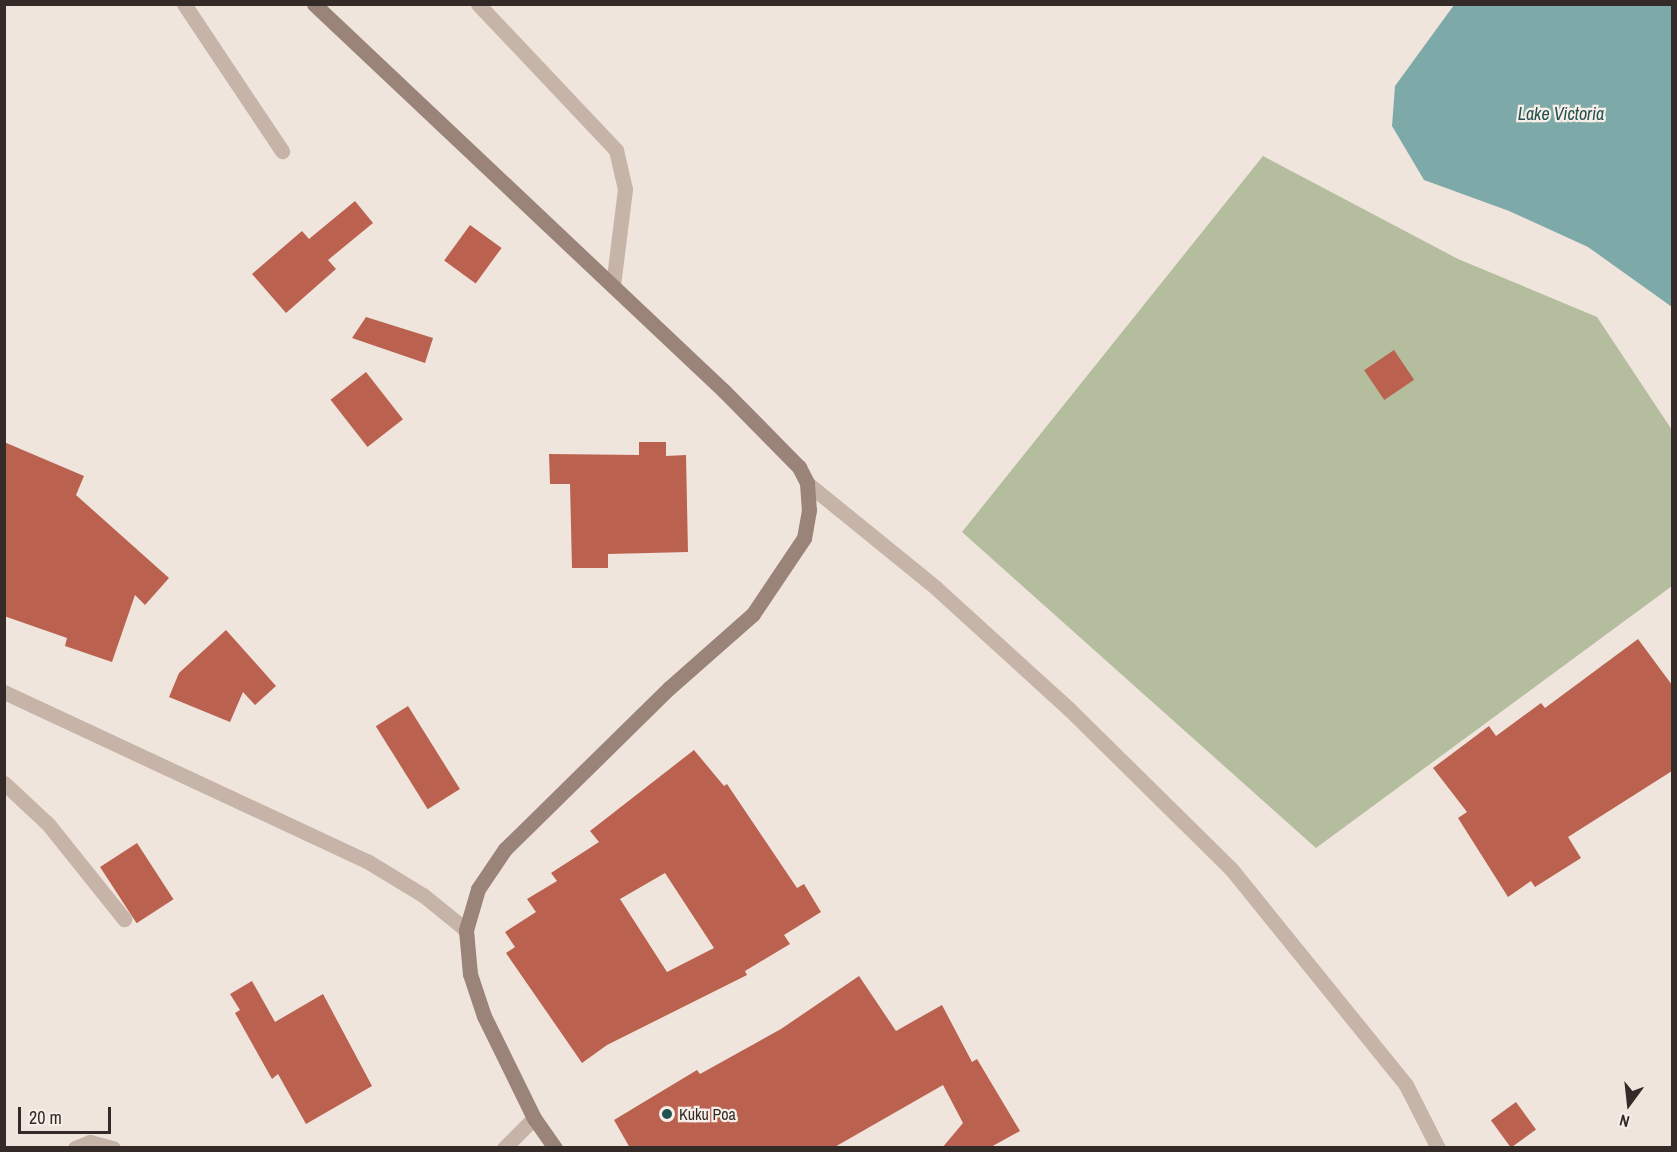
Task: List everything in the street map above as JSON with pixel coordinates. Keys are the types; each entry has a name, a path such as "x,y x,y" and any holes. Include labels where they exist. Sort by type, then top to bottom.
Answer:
{"street":[{"path":"184,4 282,151"},
{"path":"315,4 614,286 799,467 807,483 809,510 804,538 753,614 669,688 505,849 478,889 466,930 470,974 484,1016 534,1118 555,1148"},
{"path":"478,4 616,150 625,189 614,286"},
{"path":"807,483 936,588 1069,709 1232,870 1406,1085 1438,1148"},
{"path":"4,692 367,861 423,895 466,930"},
{"path":"4,783 48,824 124,919"},
{"path":"504,1148 534,1118"},
{"path":"75,1148 90,1142 113,1148"}],"green space":[{"path":"1263,156 1458,259 1597,317 1672,430 1672,586 1316,848 962,532"}],"water":[{"name":"Lake Victoria","path":"1454,5 1672,5 1672,307 1588,247 1509,211 1424,180 1392,126 1395,86"}],"building":[{"path":"355,201 373,223 328,260 336,269 286,313 252,274 302,231 309,239"},
{"path":"470,225 502,248 476,284 444,261"},
{"path":"366,317 433,338 425,363 352,338"},
{"path":"1394,350 1414,380 1384,400 1364,370"},
{"path":"366,372 403,419 367,447 331,400"},
{"path":"4,442 84,476 76,495 169,578 145,605 135,595 112,662 65,646 67,638 4,616"},
{"path":"639,442 666,442 666,456 686,455 688,552 608,554 608,568 572,568 570,484 550,484 549,454 639,455"},
{"path":"226,630 276,686 255,705 243,692 230,722 169,697 179,673"},
{"path":"1638,639 1672,685 1672,771 1568,837 1581,858 1535,887 1531,881 1508,897 1458,818 1467,812 1433,768 1489,726 1496,736 1541,703 1545,708"},
{"path":"408,706 460,789 428,809 376,726"},
{"path":"694,750 724,786 727,784 797,888 804,884 821,912 784,935 790,944 745,971 747,975 607,1045 582,1063 506,953 515,947 505,932 536,912 527,899 557,881 551,873 599,842 590,831","holes":["665,873 714,948 667,972 620,899"]},
{"path":"137,843 173,899 137,923 100,867"},
{"path":"859,976 896,1031 942,1005 972,1062 977,1059 1020,1131 989,1148 942,1148 963,1123 943,1085 833,1148 630,1148 614,1120 697,1070 700,1074 781,1029"},
{"path":"252,981 275,1022 323,994 372,1086 306,1124 278,1074 272,1079 235,1013 240,1010 230,994"},
{"path":"1516,1102 1536,1130 1511,1148 1491,1120"}],"place":[{"name":"Kuku Poa","path":"667,1114"}]}
